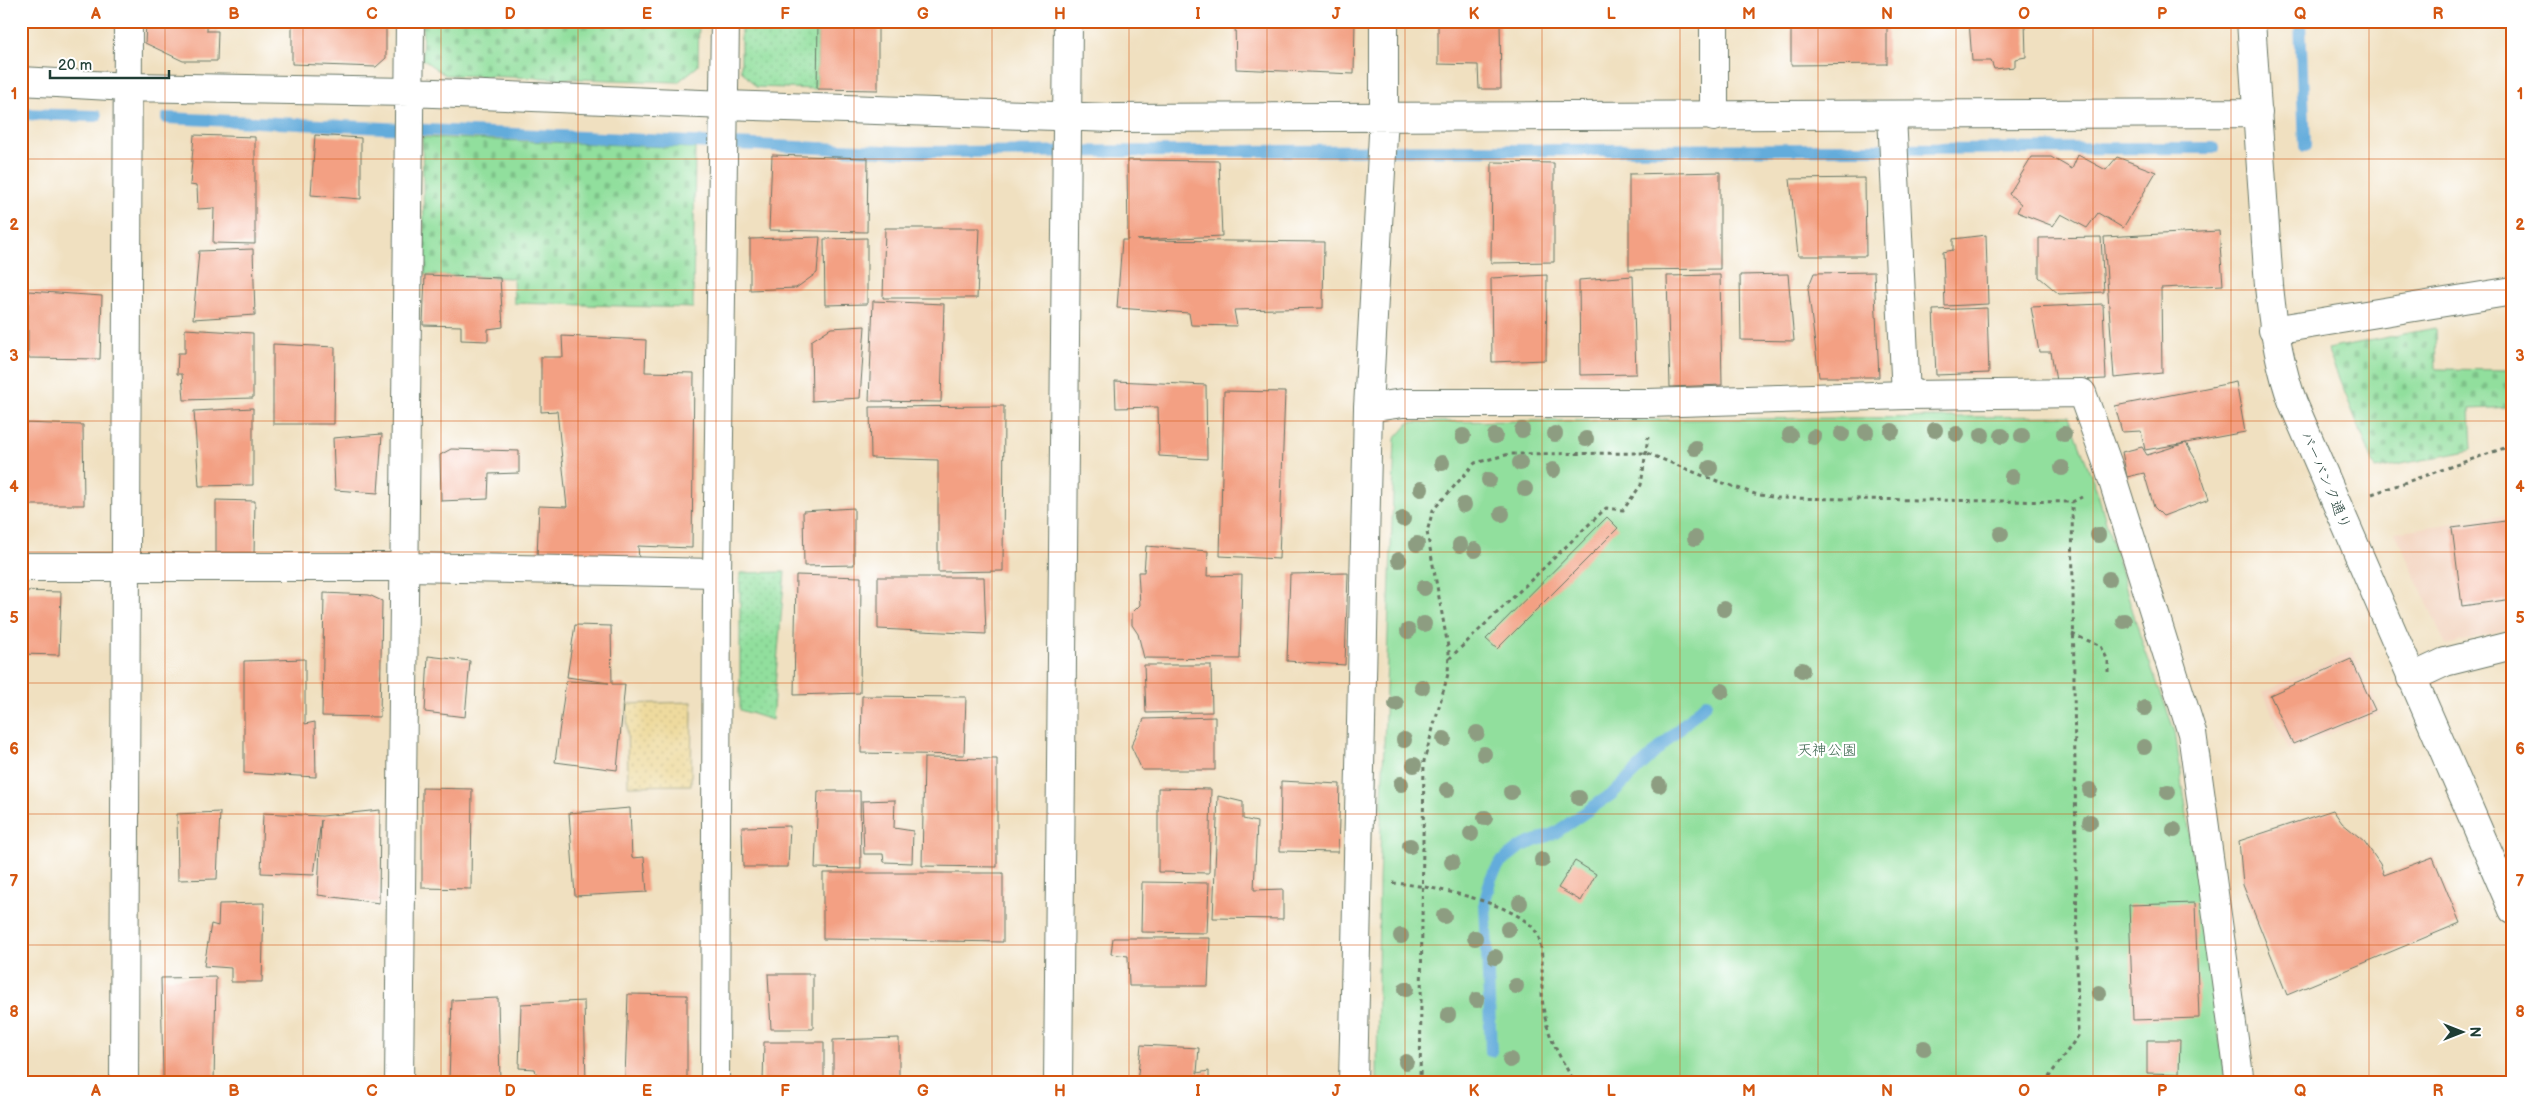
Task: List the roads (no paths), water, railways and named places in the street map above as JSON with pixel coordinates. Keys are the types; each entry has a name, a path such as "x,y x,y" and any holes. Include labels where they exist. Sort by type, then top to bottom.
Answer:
{"street":[{"path":"124,1083 128,567 128,21"},
{"path":"399,1083 406,567 410,21"},
{"path":"715,1083 717,573 726,21"},
{"path":"1058,1083 1068,21"},
{"path":"1353,1083 1368,408 1384,116 1384,21"},
{"path":"1714,21 1714,117"},
{"name":"バーバンク通り","path":"2251,21 2273,330 2281,371 2411,678 2513,910"},
{"path":"21,81 128,87 410,92 1068,118 1384,116 1714,117 2258,113"},
{"path":"1892,116 1906,395"},
{"path":"2273,330 2513,291"},
{"path":"1368,408 1402,403 1648,403 1906,395 2082,393 2108,466 2192,733 2240,1083"},
{"path":"21,567 406,567 717,573"},
{"path":"2411,678 2445,662 2513,645"}],"waterway":[{"path":"2300,21 2305,146"},
{"path":"21,114 96,116"},
{"path":"167,118 906,152 2213,148"},
{"path":"1491,1051 1485,901 1491,878 1500,863 1520,847 1555,833 1612,794 1706,703"}],"park label":[{"name":"天神公園","path":"1827,750"}]}
